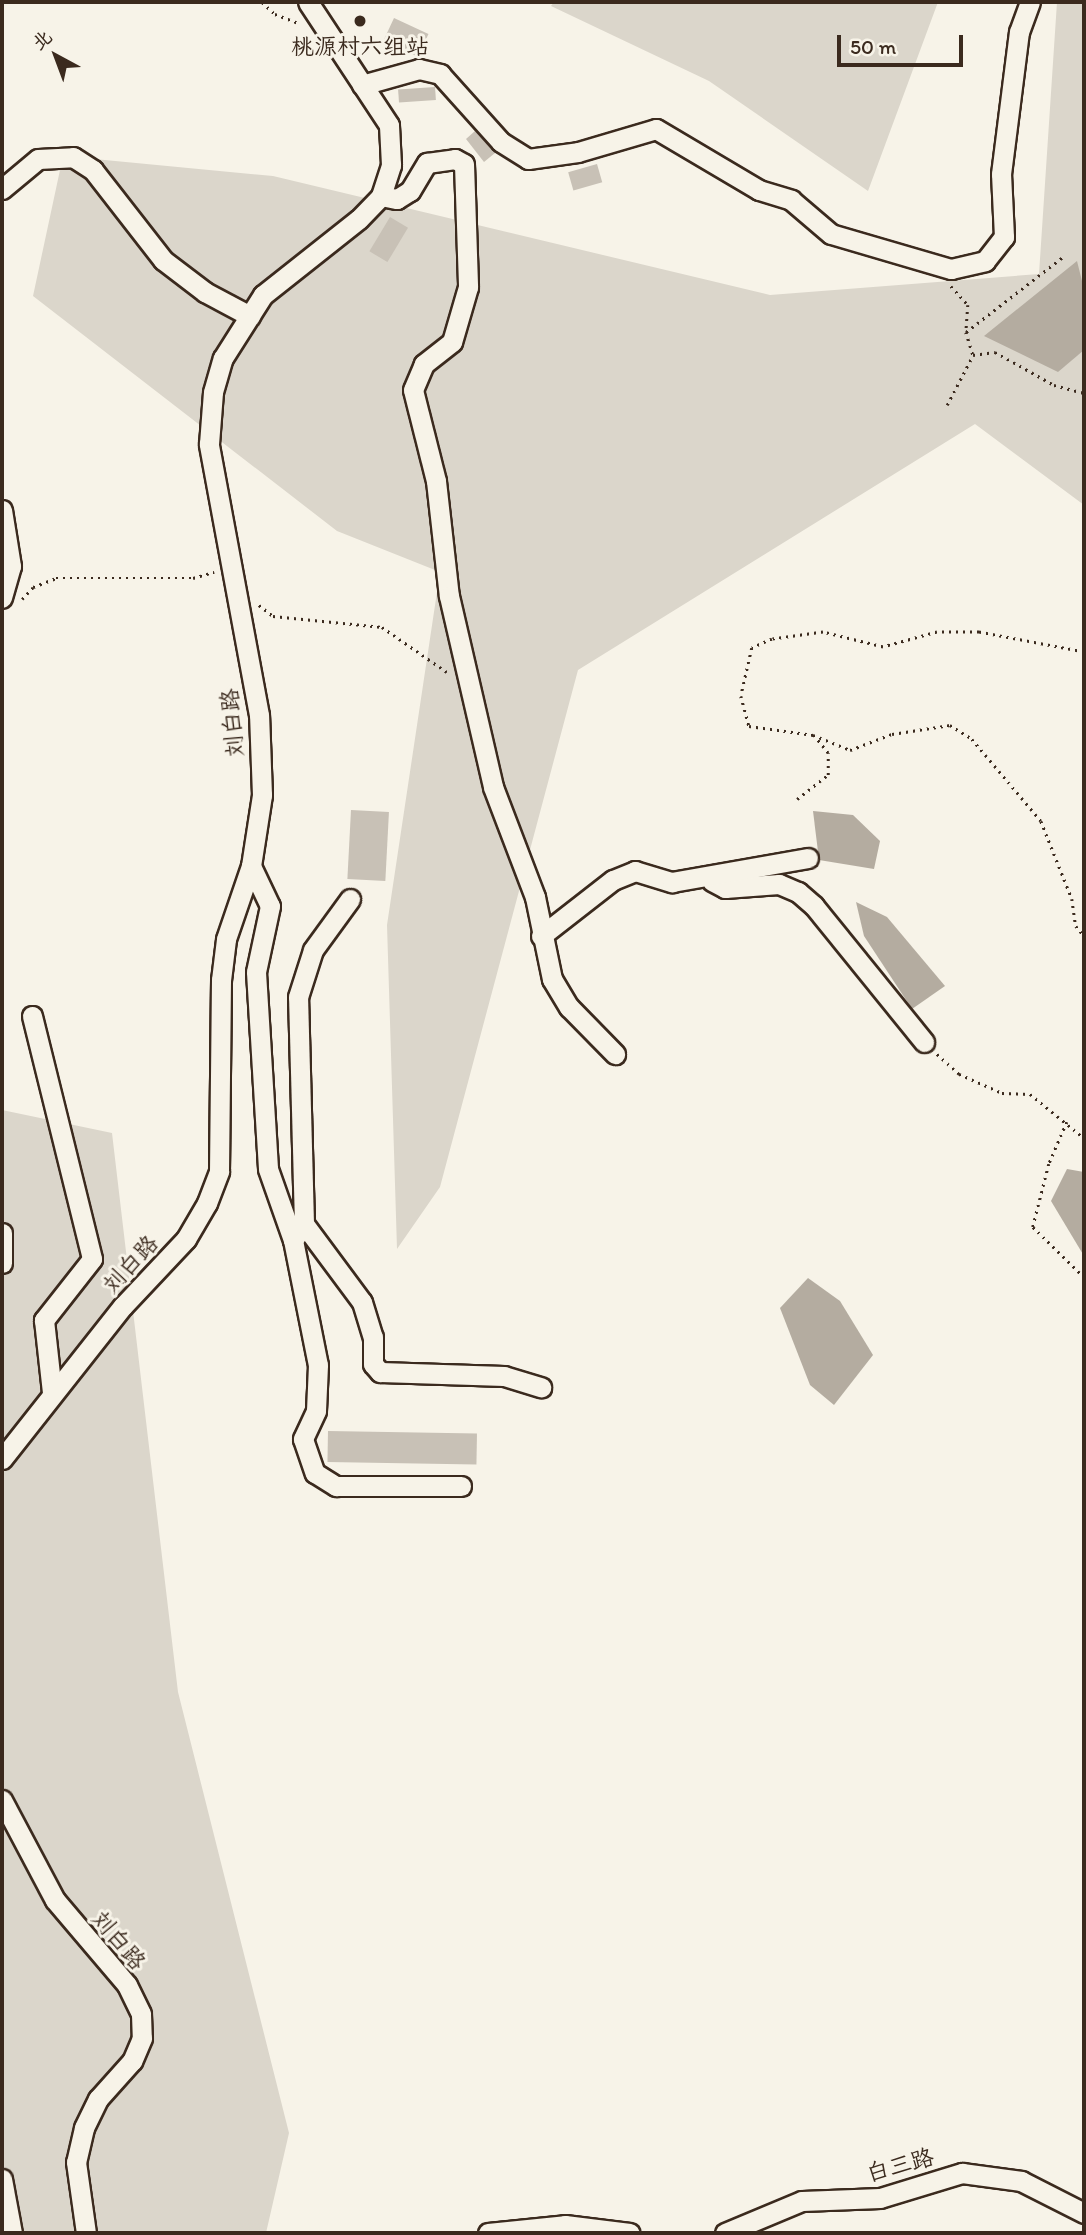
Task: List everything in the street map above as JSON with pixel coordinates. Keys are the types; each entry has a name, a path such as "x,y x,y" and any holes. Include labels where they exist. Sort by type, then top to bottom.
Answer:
{"street":[{"path":"308,2 325,32 389,125 391,165 381,196 397,199 410,191 427,163 455,159 464,164 466,298 452,342 425,364 413,390 436,481 449,596 493,786 535,897 552,979 569,1007 615,1054"},
{"path":"362,85 419,69 440,75 502,142 528,159 578,152 656,129 759,190 791,201 831,234 951,269 985,261 1004,237 1001,174 1019,32 1030,2"},
{"path":"2,189 38,159 73,157 93,170 123,204 163,260 205,292 250,316"},
{"name":"刘白路","path":"2,1459 123,1306 186,1239 207,1203 219,1171 226,939 251,866 262,795 259,715 209,443 213,392 223,358 262,295 295,265 329,244 381,196"},
{"path":"2,510 10,566 2,598"},
{"path":"541,936 613,880 635,871 673,882 708,879 808,859"},
{"path":"251,866 270,906 256,972 268,1168 293,1240 318,1366 316,1411 303,1439 315,1474 335,1486 461,1486"},
{"path":"708,879 725,888 779,884 798,892 814,906 924,1042"},
{"path":"350,899 313,950 298,997 304,1224 362,1302 373,1337 373,1364 380,1372 504,1376 541,1387"},
{"path":"32,1016 92,1259 44,1320 52,1393"},
{"path":"293,1240 304,1224"},
{"path":"2,1233 2,1263"},
{"name":"刘白路","path":"2,1800 55,1899 127,1985 141,2014 142,2038 132,2061 98,2099 84,2127 76,2162 86,2233"},
{"name":"白三路","path":"725,2233 802,2201 880,2198 962,2172 1021,2181 1084,2213"},
{"path":"2,2179 12,2233"},
{"path":"488,2233 565,2225 630,2233"}],"path":[{"path":"262,2 275,14 325,32"},
{"path":"966,332 1064,256"},
{"path":"947,405 974,355 966,332 968,304 950,286 951,269"},
{"path":"974,355 995,352 1054,385 1084,393"},
{"path":"33,587 56,578 193,578 231,567"},
{"path":"240,623 250,599 273,616 382,626 447,672 473,700"},
{"path":"1084,652 979,632 937,632 883,647 823,632 772,639 752,648 741,696 749,726 813,735 850,750 892,734 950,725 972,739 1041,821 1072,900 1076,926 1084,936"},
{"path":"797,799 828,775 828,753 813,735"},
{"path":"924,1042 959,1074 1002,1093 1030,1094 1067,1121 1084,1138"},
{"path":"1067,1121 1049,1164 1033,1227 1084,1277"}],"shaded area":[{"path":"554,2 938,2 868,191 709,81 551,6"},
{"path":"1057,2 1084,2 1084,505 975,424 578,670 440,1187 397,1249 387,925 440,572 337,531 33,296 63,156 273,176 770,295 1039,274"},
{"path":"1077,261 1084,289 1084,350 1058,372 984,336"},
{"path":"813,811 853,815 880,841 874,869 819,860"},
{"path":"856,902 887,917 945,986 912,1009 864,936"},
{"path":"2,1110 112,1133 178,1692 289,2133 266,2233 2,2233"},
{"path":"1067,1169 1084,1172 1084,1256 1051,1201"},
{"path":"808,1278 840,1301 873,1355 834,1405 810,1385 780,1308"}],"building":[{"path":"394,18 428,34 418,57 383,41"},
{"path":"435,87 436,100 399,103 398,90"},
{"path":"475,131 495,153 484,162 466,139"},
{"path":"597,164 602,182 573,191 568,172"},
{"path":"390,217 408,228 387,262 369,251"},
{"path":"351,810 389,812 385,881 347,879"},
{"path":"328,1431 477,1434 476,1465 327,1462"}],"place":[{"name":"桃源村六组站","path":"360,21"}]}
